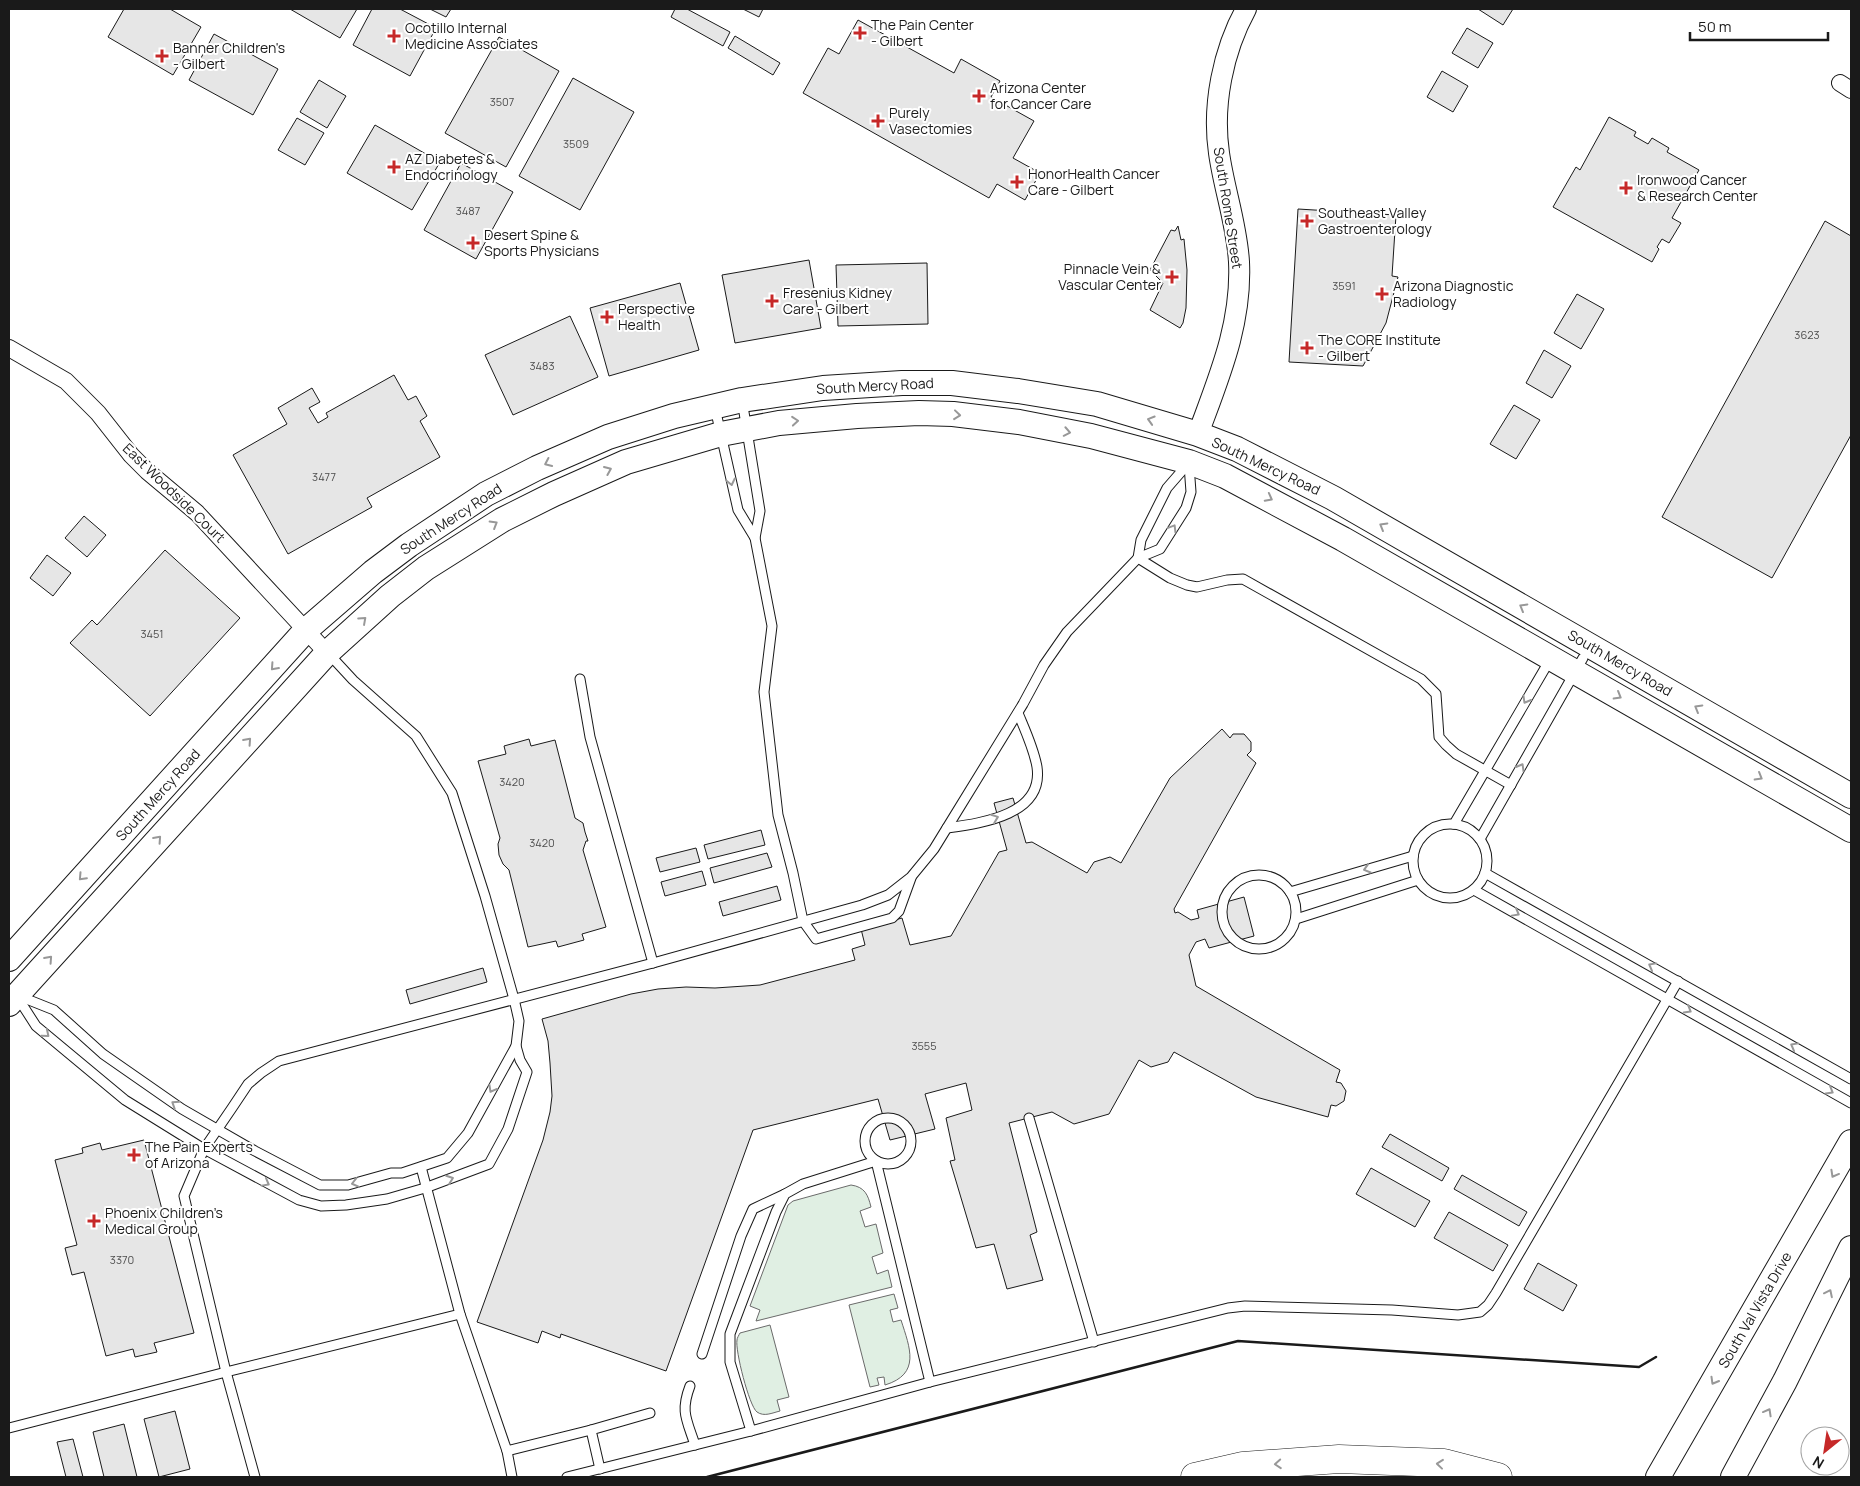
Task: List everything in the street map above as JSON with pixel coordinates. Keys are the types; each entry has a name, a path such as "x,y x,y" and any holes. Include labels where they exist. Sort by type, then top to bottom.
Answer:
{"highway":[{"path":"1195,1477 1243,1466 1339,1459 1444,1463 1498,1477"}],"main road":[{"name":"South Mercy Road","path":"9,959 306,630 373,572 409,545 486,494 546,464 608,437 674,416 742,400 823,388 902,383 952,383 1018,391 1097,404 1198,434 1237,449 1333,498 1851,796"},
{"name":"South Mercy Road","path":"11,996 328,653 390,596 426,568 502,520 559,492 626,462 721,434 779,423 857,416 919,413 953,414 1019,422 1091,436 1189,462 1225,476 1266,496 1551,658"},
{"path":"1189,462 1198,434"},
{"path":"1551,658 1579,665 1851,830"},
{"name":"South Val Vista Drive","path":"1658,1477 1816,1206 1851,1142"},
{"path":"1733,1477 1785,1381 1851,1248"}],"street":[{"name":"South Rome Street","path":"1198,434 1234,330 1238,306 1239,261 1219,152 1217,123 1218,102 1224,70 1235,30 1246,9"},
{"name":"East Woodside Court","path":"9,348 66,381 98,412 131,455 197,513 328,653"}],"lane":[{"path":"742,400 760,511 755,538"},
{"path":"714,407 738,510 755,538 772,626 764,692 778,815 803,922 816,939 892,918 899,911 911,877"},
{"path":"1138,558 1140,540 1167,488 1189,462"},
{"path":"254,1477 226,1372 184,1196 204,1149 248,1084 260,1073 279,1061 653,963 862,905 888,895 911,877 934,849 1018,713 1044,665 1067,632 1138,558 1160,549 1186,508 1191,492 1189,462"},
{"path":"1138,558 1170,578 1187,585 1198,587 1236,579 1248,581 1421,679 1436,694 1440,737 1456,754 1511,785"},
{"path":"11,996 54,1010 103,1054 182,1109 255,1151 320,1185 348,1185 392,1173 402,1173 447,1158 468,1133 516,1046 519,1021 514,999 485,896 452,793 416,736 353,680 328,653"},
{"path":"1454,824 1551,658"},
{"path":"1480,839 1579,665"},
{"path":"580,679 590,737 653,963"},
{"path":"947,828 980,824 996,818 1023,805 1032,796 1037,782 1037,767 1018,713"},
{"path":"1454,824 1473,832 1480,839 1487,855 1485,873 1474,890 1454,898 1444,898 1425,888 1418,880 1413,856 1416,845 1432,829 1442,825 1454,824"},
{"path":"1290,892 1413,856"},
{"path":"1485,873 1851,1078"},
{"path":"1263,875 1285,885 1290,892 1296,906 1296,918 1292,930 1285,940 1275,946 1264,950 1251,949 1240,945 1226,930 1222,921 1223,901 1227,891 1243,878 1263,875"},
{"path":"1296,918 1418,880"},
{"path":"1474,890 1851,1103"},
{"path":"567,1477 751,1431 930,1382 1228,1308 1245,1306 1392,1310 1458,1315 1480,1312 1488,1305 1496,1293 1678,981"},
{"path":"11,996 36,1026 126,1100 204,1149 299,1200 321,1206 387,1200 426,1188 489,1164 508,1129 526,1072 516,1046"},
{"path":"702,1354 741,1236 753,1209 803,1184 876,1161 891,1165 906,1158 912,1143 908,1129 897,1120 884,1118 876,1121 866,1133 866,1149 876,1161 930,1382"},
{"path":"1030,1118 1094,1342"},
{"path":"421,1167 460,1314 507,1451 512,1477"},
{"path":"751,1431 730,1362 730,1334 776,1212 785,1194"},
{"path":"9,1428 460,1314"},
{"path":"690,1386 684,1400 684,1410 695,1445"},
{"path":"507,1451 650,1413"},
{"path":"591,1430 600,1469"}],"green space":[{"path":"851,1185 863,1190 869,1199 871,1207 860,1211 865,1227 876,1224 883,1253 872,1257 877,1274 888,1270 892,1287 756,1321 760,1310 750,1306 788,1205 793,1201"},
{"path":"894,1294 898,1308 890,1310 893,1322 901,1320 909,1350 910,1359 908,1367 904,1374 896,1380 885,1385 884,1377 877,1378 879,1385 870,1387 849,1305"},
{"path":"770,1325 789,1397 777,1400 780,1411 762,1414 757,1412 750,1400 738,1355 737,1340 740,1333"}],"building":[{"name":"Banner Children's - Gilbert","path":"124,9 170,9 201,27 173,75 108,37"},
{"path":"290,9 357,9 340,38"},
{"name":"Ocotillo Internal Medicine Associates","path":"372,9 400,9 436,28 410,76 353,45"},
{"path":"430,9 451,9 446,17"},
{"path":"675,9 687,9 730,32 723,46 671,17"},
{"path":"743,9 763,9 759,17"},
{"path":"1478,9 1513,9 1503,25"},
{"path":"858,20 954,73 961,59 1000,81 991,97 1034,121 1013,158 1040,173 1025,200 997,184 989,198 803,93 828,48 839,54"},
{"path":"1467,28 1493,43 1478,68 1452,53"},
{"path":"214,34 278,69 253,115 189,80"},
{"path":"735,36 780,63 773,75 728,48"},
{"path":"499,37 559,71 506,167 445,133"},
{"path":"1442,71 1468,86 1453,112 1427,97"},
{"path":"573,78 634,112 580,210 519,176"},
{"path":"319,80 346,96 327,128 300,112"},
{"name":"Ironwood Cancer & Research Center","path":"1609,117 1636,132 1634,136 1648,144 1652,138 1669,148 1667,152 1699,170 1672,218 1681,223 1669,243 1662,239 1652,262 1553,207 1576,167 1580,170"},
{"path":"297,118 324,133 305,165 278,150"},
{"name":"AZ Diabetes & Endocrinology","path":"375,125 440,162 412,210 347,173"},
{"path":"461,163 513,192 476,259 424,230"},
{"path":"1298,209 1396,215 1392,276 1398,277 1386,323 1363,366 1289,362"},
{"path":"1825,221 1851,236 1851,435 1772,578 1662,517"},
{"name":"Pinnacle Vein & Vascular Center","path":"1178,226 1181,240 1184,239 1187,270 1186,308 1180,328 1150,310 1163,283 1150,270 1171,230 1175,231"},
{"name":"Fresenius Kidney Care - Gilbert","path":"809,260 821,328 735,343 722,275"},
{"path":"927,263 928,324 838,326 836,265"},
{"path":"680,283 699,350 609,376 590,308"},
{"path":"1577,294 1604,309 1581,349 1554,333"},
{"path":"570,316 598,377 513,415 485,355"},
{"path":"1544,350 1571,366 1552,398 1526,383"},
{"path":"394,375 408,400 416,396 427,416 420,421 440,457 367,498 372,507 288,554 233,455 287,424 278,408 312,388 320,402 309,408 318,423 328,417 326,413"},
{"path":"1514,405 1540,420 1516,459 1490,444"},
{"path":"84,516 106,535 87,557 65,538"},
{"path":"165,550 240,618 150,716 70,643 92,620 97,625"},
{"path":"47,555 71,573 53,596 30,578"},
{"path":"1222,729 1230,738 1233,734 1244,734 1251,742 1251,751 1247,755 1256,763 1174,909 1175,913 1178,912 1191,920 1199,918 1197,910 1244,897 1254,936 1209,948 1205,939 1196,942 1189,955 1196,986 1340,1070 1336,1082 1341,1083 1346,1091 1344,1101 1336,1106 1331,1105 1328,1117 1256,1097 1174,1052 1168,1062 1151,1067 1139,1060 1109,1114 1074,1124 1052,1112 1009,1123 1037,1232 1030,1235 1043,1280 1007,1289 994,1244 976,1248 950,1161 955,1160 946,1118 972,1110 966,1083 925,1094 935,1129 890,1140 878,1099 753,1130 666,1371 561,1334 560,1338 542,1331 538,1343 477,1322 543,1140 550,1112 552,1096 550,1063 548,1041 542,1019 631,994 658,989 686,987 715,988 760,985 855,960 852,949 865,945 861,929 902,918 910,945 951,936 999,852 1007,850 994,803 1013,798 1026,843 1032,842 1087,873 1094,862 1110,857 1121,863 1170,778"},
{"path":"529,739 531,746 555,740 575,818 583,823 588,841 586,841 583,850 606,927 582,934 584,940 558,947 556,941 528,947 509,870 503,864 499,855 498,844 500,838 478,761 506,754 504,746"},
{"path":"761,830 765,845 708,859 704,845"},
{"path":"696,848 700,862 660,872 656,858"},
{"path":"767,853 772,867 714,883 710,868"},
{"path":"702,871 706,885 665,896 661,882"},
{"path":"777,886 781,900 723,916 719,902"},
{"path":"483,968 487,982 410,1004 406,990"},
{"path":"1390,1134 1449,1168 1442,1181 1382,1147"},
{"path":"144,1140 194,1333 154,1343 157,1352 135,1357 133,1349 106,1356 84,1272 72,1275 65,1248 77,1245 55,1160 83,1153 82,1148 100,1143 102,1150"},
{"path":"1371,1168 1430,1201 1415,1227 1356,1194"},
{"path":"1462,1175 1527,1212 1519,1226 1454,1189"},
{"path":"1449,1212 1508,1245 1493,1271 1434,1238"},
{"path":"1538,1263 1577,1285 1563,1311 1524,1289"},
{"path":"175,1411 190,1469 159,1477 144,1419"},
{"path":"124,1424 137,1477 104,1477 93,1432"},
{"path":"73,1439 83,1477 66,1477 57,1442"}],"wall":[{"path":"707,1477 1238,1341 1639,1367 1656,1357"}],"place":[{"name":"The Pain Center - Gilbert","path":"860,33"},
{"name":"Ocotillo Internal Medicine Associates","path":"394,36"},
{"name":"Banner Children's - Gilbert","path":"162,56"},
{"name":"Arizona Center for Cancer Care","path":"979,96"},
{"name":"Purely Vasectomies","path":"878,121"},
{"name":"AZ Diabetes & Endocrinology","path":"394,167"},
{"name":"HonorHealth Cancer Care - Gilbert","path":"1017,182"},
{"name":"Ironwood Cancer & Research Center","path":"1626,188"},
{"name":"Southeast Valley Gastroenterology","path":"1307,221"},
{"name":"Desert Spine & Sports Physicians","path":"473,243"},
{"name":"Pinnacle Vein & Vascular Center","path":"1172,277"},
{"name":"Arizona Diagnostic Radiology","path":"1382,294"},
{"name":"Fresenius Kidney Care - Gilbert","path":"772,301"},
{"name":"Perspective Health","path":"607,317"},
{"name":"The CORE Institute - Gilbert","path":"1307,348"},
{"name":"The Pain Experts of Arizona","path":"134,1155"},
{"name":"Phoenix Children’s Medical Group","path":"94,1221"}]}
